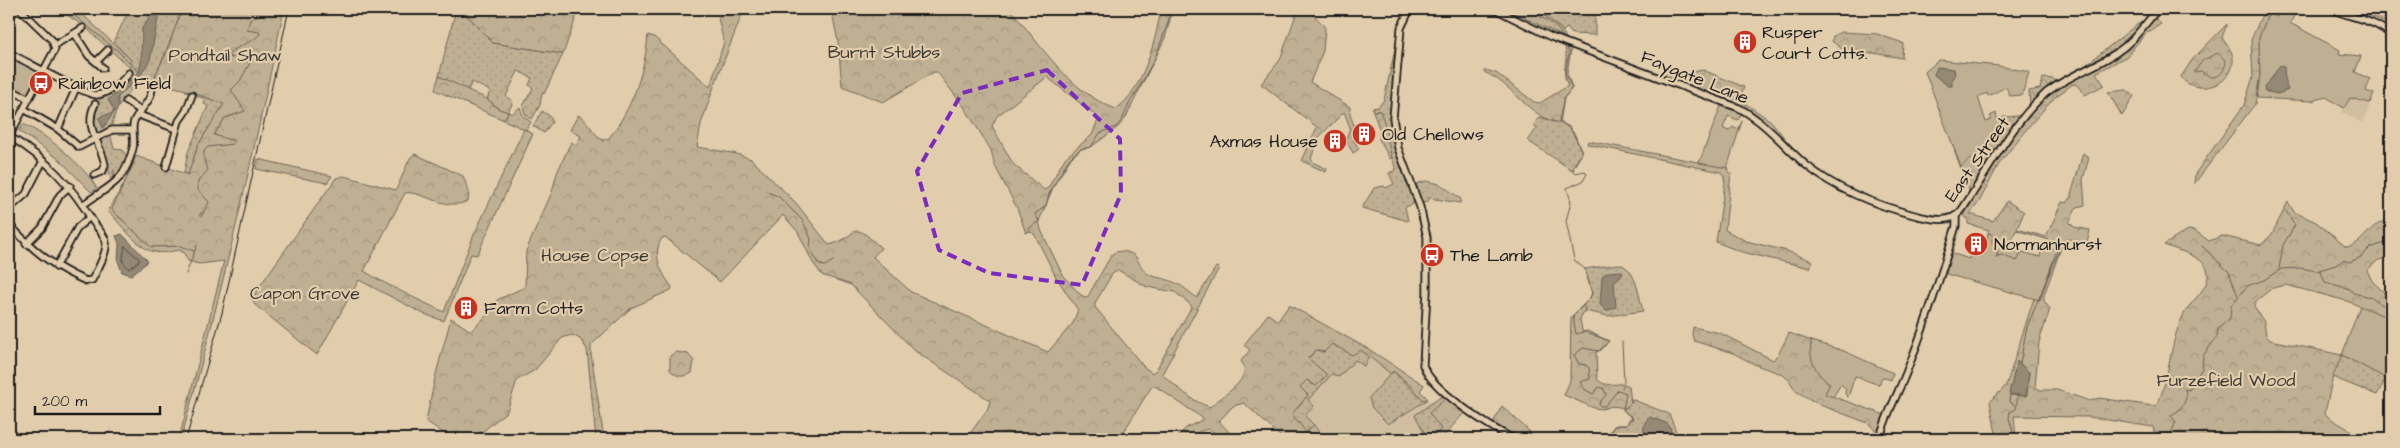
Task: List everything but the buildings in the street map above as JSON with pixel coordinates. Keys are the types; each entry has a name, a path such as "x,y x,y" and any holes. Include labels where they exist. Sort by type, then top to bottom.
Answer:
{"street":[{"path":"20,9 55,45"},
{"path":"1410,9 1401,28 1393,118 1396,141 1419,204 1427,237 1428,292 1423,365 1425,372 1434,383 1492,428 1514,439"},
{"name":"Faygate Lane","path":"1495,9 1565,43 1742,110 1764,125 1812,170 1856,196 1897,211 1930,219 1944,219 1956,216"},
{"name":"East Street","path":"1880,439 1882,429 1897,398 1924,329 1956,226 1956,216 1974,193 2001,148 2038,101 2063,80 2095,66 2124,48 2141,32 2158,9"},
{"path":"2330,9 2374,23 2391,35"},
{"path":"9,224 26,244 56,267 90,282 106,244 104,238 84,204 70,186 42,161 9,136 53,53 55,45 83,28"},
{"path":"75,34 89,56 103,68"},
{"path":"9,50 13,55 76,88 94,95 118,84 129,73"},
{"path":"96,62 108,50"},
{"path":"84,204 113,186 121,178 133,148 134,121 150,99 152,87"},
{"path":"58,129 76,88"},
{"path":"9,89 29,99"},
{"path":"166,166 176,129 192,95"},
{"path":"126,101 140,113 176,129"},
{"path":"94,175 103,171 106,165 90,124 95,104"},
{"path":"24,109 58,129 79,147 112,130 133,130"},
{"path":"9,209 25,196 42,161"},
{"path":"26,244 42,228 60,195 70,186"},
{"path":"56,267 78,227 90,216"}],"highlighted area":[{"path":"1047,70 1120,139 1121,194 1082,285 989,273 939,250 917,171 962,93"}],"shaded area":[{"path":"2350,97 2370,103 2363,123 2342,112"},
{"path":"1332,344 1353,355 1361,349 1393,371 1426,401 1428,399 1437,406 1429,413 1441,429 1432,439 1324,439 1314,425 1306,433 1292,412"}],"green space":[{"path":"59,9 71,9 81,13 129,58 132,62 129,67 86,28"},
{"path":"129,9 182,9 156,74 154,86 140,84 129,92 121,103 111,129 96,136 92,123 96,105 133,70 129,67 131,60 114,42"},
{"name":"Pondtail Shaw","path":"182,9 284,9 249,171 223,279 196,386 181,439 179,439 224,261 199,264 188,261 184,253 179,250 161,253 149,250 136,241 108,211 124,184 136,156 188,175 198,145 224,104 186,90 156,82 156,73 165,56"},
{"path":"456,9 467,15 493,43 563,54 544,94 542,93 540,105 532,119 525,114 523,106 533,88 529,85 532,78 518,71 506,96 513,102 508,112 499,109 487,99 490,91 472,82 468,90 439,76"},
{"path":"457,9 579,9 563,54 493,43 467,15"},
{"path":"726,9 744,9 701,124 697,147 737,154 751,159 796,203 829,245 839,242 855,232 863,233 881,248 873,257 911,292 1048,352 1073,323 1078,310 1056,277 1035,235 1030,231 1026,233 1017,208 995,166 991,150 965,108 937,72 883,102 842,86 838,41 831,9 1010,9 1070,80 1099,102 1116,109 1134,90 1141,77 1152,49 1161,9 1173,9 1165,38 1125,119 1118,127 1091,147 1081,149 1073,155 1054,185 1039,221 1041,230 1063,276 1081,295 1087,298 1112,254 1124,251 1136,257 1147,274 1176,283 1197,298 1216,267 1219,268 1162,374 1191,398 1203,405 1210,407 1235,387 1244,374 1241,361 1250,350 1244,345 1268,314 1278,321 1289,305 1370,350 1424,385 1420,391 1428,399 1423,400 1411,386 1393,371 1391,374 1361,350 1352,355 1332,344 1324,352 1316,350 1308,358 1327,375 1316,386 1307,380 1300,387 1308,395 1292,414 1306,432 1314,425 1324,439 1283,439 1244,403 1233,406 1219,421 1235,439 1223,439 1209,429 1185,438 1175,439 1186,428 1204,419 1155,386 1152,386 1119,439 966,439 987,410 990,402 988,399 915,351 851,285 822,275 813,263 798,232 783,215 720,282 665,237 662,238 658,251 659,264 672,287 671,290 631,308 591,345 604,439 596,439 587,349 580,339 572,335 562,338 535,370 517,380 507,411 474,439 452,439 426,421 451,318 471,331 491,311 497,300 525,287 526,251 552,192 557,173 571,142 576,145 581,136 570,130 578,115 584,119 599,138 603,140 609,138 624,115 636,89 644,62 648,35 654,37 710,87 724,42 718,18","holes":["1047,77 1094,114 1098,120 1092,135 1065,158 1048,188 1044,190 1013,164 992,126 997,116","1118,270 1147,287 1175,292 1192,306 1156,370 1152,373 1143,366 1095,307 1095,303 1112,274"]},
{"path":"1298,9 1314,15 1325,28 1323,51 1310,82 1350,107 1350,115 1355,130 1354,141 1359,149 1353,153 1346,140 1350,127 1344,112 1318,138 1311,159 1314,163 1327,169 1326,172 1302,161 1317,127 1261,84 1280,60"},
{"path":"1507,9 1537,9 1561,29 1566,38"},
{"path":"1537,9 1595,9 1595,35 1572,34 1567,28 1563,31"},
{"path":"2282,9 2298,9 2290,23 2340,50 2339,54 2361,56 2355,72 2370,79 2366,91 2374,94 2370,103 2350,98 2344,108 2326,97 2312,101 2257,98 2260,75 2259,37 2269,13 2277,17"},
{"path":"2362,9 2391,9 2391,25 2361,12"},
{"path":"2264,10 2269,13 2259,37 2260,75 2255,104 2194,184 2195,174 2244,105 2253,77 2251,40"},
{"name":"Furzefield Wood","path":"2154,17 2161,24 2145,34 2127,56 2096,73 2104,85 2085,95 2077,85 2073,84 2055,97 1999,164 1979,202 1970,214 1993,221 2007,201 2024,212 2017,229 2046,237 2062,202 2067,203 2070,199 2083,153 2089,158 2083,179 2085,205 2077,207 2069,222 2074,227 2090,230 2087,243 2068,239 2064,240 2044,295 2044,301 2050,309 2039,342 2035,387 2040,390 2057,390 2090,401 2099,398 2152,406 2157,405 2162,394 2180,323 2188,307 2205,286 2208,275 2207,269 2200,260 2164,245 2188,230 2195,231 2209,241 2222,236 2261,245 2272,234 2288,202 2294,212 2316,222 2346,247 2358,242 2377,224 2391,222 2391,257 2378,260 2367,270 2372,281 2391,299 2391,319 2347,301 2286,285 2272,288 2255,302 2254,307 2264,322 2266,335 2270,340 2342,355 2333,376 2325,413 2328,417 2365,439 2156,439 2153,427 2089,417 2014,416 2016,439 1997,439 1990,402 2007,383 2034,298 2040,300 2059,243 2016,230 2010,245 2013,249 2022,252 2018,261 1997,255 1998,250 1992,243 1993,235 1988,233 1989,230 1968,224 1968,219 1964,216 2002,149 2047,95 2058,86 2126,48","holes":["2018,362 2029,372 2027,395 2010,395"]},
{"path":"2145,20 2120,46 2082,68 2135,26"},
{"path":"2227,24 2222,37 2233,58 2232,68 2228,76 2221,82 2204,87 2187,83 2181,77 2192,60"},
{"path":"1841,32 1877,34 1903,43 1902,58 1873,53 1851,56 1832,41 1833,36"},
{"path":"1565,47 1571,49 1567,73 1572,88 1564,98 1560,123 1538,114 1504,84 1484,72 1485,70 1496,73 1534,102 1540,103 1568,86 1565,75"},
{"path":"1395,49 1390,134 1416,203 1405,207 1408,221 1362,208 1374,188 1384,186 1386,188 1394,184 1389,173 1396,170 1385,135 1386,130 1380,111 1373,111 1372,108 1378,107 1384,100"},
{"path":"2218,53 2226,61 2223,71 2219,75 2210,77 2201,71 2194,72 2203,60"},
{"path":"9,55 10,58 38,72 30,94 26,96 9,86"},
{"path":"1939,60 1999,66 2029,72 2022,95 2010,96 2006,87 1988,96 1987,93 1978,97 1986,122 1992,119 1990,116 1996,113 1997,119 2001,120 1990,142 1961,167 1925,72"},
{"path":"1703,70 1744,87 1740,100 1771,121 1791,146 1768,124 1744,108 1662,75 1664,71 1683,77 1692,72"},
{"path":"439,76 487,99 499,109 508,112 504,120 435,90"},
{"path":"2043,78 2053,79 2058,82 2038,99 1970,193 1954,150 1959,148 1978,154 1996,137 2003,117 2015,116 2027,110 2030,106 2029,91 2040,89"},
{"path":"186,90 224,104 198,145 188,175 184,173 188,152 208,106 204,104 205,99 186,92"},
{"path":"2127,90 2134,96 2122,116 2108,92"},
{"path":"1721,106 1742,113 1738,120 1728,116 1723,128 1728,131 1733,127 1738,130 1742,121 1727,168 1699,163"},
{"path":"520,107 523,116 531,122 526,130 504,120 508,112 512,114"},
{"path":"542,111 551,117 552,122 544,133 533,126"},
{"path":"1373,111 1380,111 1386,128 1392,158 1390,159 1379,139 1380,131"},
{"path":"1539,117 1568,126 1575,135 1582,153 1572,170 1528,141 1537,128 1534,125"},
{"path":"23,124 42,135 75,161 92,180 97,189 91,192 59,159 19,131"},
{"name":"Capon Grove","path":"524,129 533,134 477,255 471,254 444,321 424,314 359,280 317,355 254,304 253,298 257,290 336,178 344,176 396,190 410,158 415,154 463,176 469,192 468,201 459,204 442,203 411,193 405,193 364,271 444,312 473,237"},
{"path":"110,133 114,149 123,150 126,156 117,177 111,180 107,160 98,139"},
{"path":"1588,141 1729,168 1728,172 1731,173 1725,230 1746,241 1787,251 1812,261 1810,268 1742,252 1716,242 1725,183 1721,172 1587,144"},
{"path":"258,159 332,176 327,183 256,169"},
{"path":"1426,181 1440,184 1461,199 1460,203 1429,198 1428,202 1422,203 1416,184"},
{"path":"1988,233 1993,235 1992,242 1998,250 1996,258 2001,255 2017,261 2022,252 2040,257 2041,251 2038,250 2040,245 2057,250 2039,300 1946,274 1951,253 1969,259 1972,249 1976,251 1977,247 1985,248"},
{"path":"1618,264 1629,270 1633,276 1643,311 1608,316 1585,311 1583,305 1592,293 1585,269"},
{"path":"1583,305 1585,309 1580,319 1582,331 1609,341 1601,350 1596,352 1597,379 1605,384 1625,384 1629,386 1631,403 1625,408 1612,406 1602,409 1594,408 1564,395 1570,381 1571,317"},
{"path":"2360,306 2391,319 2391,381 2342,355"},
{"path":"1693,327 1720,333 1773,360 1779,353 1789,333 1812,341 1811,353 1814,365 1821,376 1830,383 1826,394 1885,415 1877,432 1868,423 1820,405 1796,391 1789,380 1782,374 1756,365 1733,353 1694,341 1692,335"},
{"path":"1812,341 1844,351 1893,373 1891,380 1882,377 1879,385 1855,376 1848,397 1845,394 1846,389 1841,384 1833,397 1825,394 1830,383 1821,376 1814,365 1811,353"},
{"path":"1332,344 1351,354 1361,349 1369,356 1364,366 1355,360 1339,377 1332,374 1308,400 1314,406 1305,416 1314,425 1306,433 1294,419 1292,412 1308,395 1300,387 1307,380 1313,385 1327,375 1308,359 1316,350"},
{"path":"676,352 688,354 694,361 692,373 680,376 670,370 670,356"},
{"path":"2342,355 2386,378 2377,395 2332,377"},
{"path":"1393,371 1415,392 1427,400 1388,424 1372,408 1369,398"},
{"path":"1442,396 1447,397 1441,429 1432,439 1428,439 1415,415"},
{"path":"1447,397 1464,413 1441,439 1432,439 1441,429 1429,413"},
{"path":"1631,399 1669,414 1679,439 1614,437 1610,432 1614,426 1627,425 1629,420 1633,419 1623,410 1631,403"},
{"path":"1502,406 1530,432 1527,439 1520,439 1493,423"}],"water":[{"path":"156,9 160,9 150,60 139,77 118,97 118,107 103,128 99,118 103,115 111,114 114,110 108,100 139,72 142,28"},
{"path":"2280,65 2284,67 2285,82 2288,90 2278,94 2266,92 2265,88"},
{"path":"1937,67 1954,69 1955,74 1952,79 1952,86 1948,86 1934,75"},
{"path":"122,234 147,260 145,264 131,275 122,272 118,261 119,243 116,236"},
{"path":"1622,271 1623,274 1614,282 1616,307 1606,311 1600,305 1602,276 1608,272"},
{"path":"2017,361 2029,372 2026,396 2009,394"},
{"path":"1650,417 1668,424 1671,429 1668,439 1646,439 1644,427"}],"waterway":[{"path":"66,9 119,52 139,72"},
{"path":"201,217 209,202 198,190 198,181 208,170 204,160 204,151 208,147 233,144 234,141 214,135 225,118 245,111 231,90 240,81 250,63 237,56 231,58 228,55 260,34 259,32 247,30 250,20 258,15 256,11 247,9"},
{"path":"1028,229 1039,221 1035,214 1046,206 1049,194 1068,160 1081,149 1091,147 1100,133 1116,127 1122,120 1155,58 1168,23 1170,9"},
{"path":"1535,9 1536,14 1560,31 1564,41"},
{"path":"1566,44 1569,53 1565,73 1572,88 1564,98 1559,121 1570,128 1581,149 1581,155 1574,165 1573,171 1576,173 1585,171 1587,174 1583,181 1567,188 1571,202 1566,221 1575,261 1585,269 1592,293 1590,298 1573,316 1576,334 1587,331 1609,341 1599,351 1583,348 1574,355 1579,364 1586,365 1589,368 1590,379 1580,382 1584,389 1593,394 1599,387 1604,389 1606,395 1599,403 1600,406 1605,406 1618,390 1626,393 1623,410 1633,418 1629,420 1627,425 1616,425 1610,432 1614,437 1621,439"},
{"path":"127,178 134,163"},
{"path":"114,170 114,179"},
{"path":"126,180 112,209 114,212 151,247 180,246 194,251"},
{"path":"766,191 779,197 803,221 811,239 810,248 819,265 825,266 833,261"},
{"path":"2279,269 2283,245 2295,225 2286,211"},
{"path":"199,216 202,212"},
{"path":"2020,363 2027,327 2063,241"},
{"path":"2167,439 2166,433 2171,433 2176,422 2170,415 2178,411 2184,403 2186,397 2185,389 2189,390 2202,368 2203,356 2217,337 2218,329 2230,318 2231,306 2247,286 2264,280 2281,269 2301,268 2316,271 2336,265 2343,260 2350,262 2361,257 2370,248 2391,241"},
{"path":"186,274 197,245"},
{"path":"2202,246 2229,272 2238,296"},
{"path":"2320,270 2325,282 2350,289 2353,293 2370,297 2391,310"},
{"path":"1622,342 1624,383"},
{"path":"2010,395 2009,401 2016,406"},
{"path":"2015,439 2009,418 2010,412 2016,409 2018,395"},
{"path":"107,439 111,429"}],"railway":[{"path":"186,439 222,313 289,9"}],"place":[{"name":"Rusper Court Cotts.","path":"1745,42"},
{"name":"Rainbow Field","path":"41,83"},
{"name":"Old Chellows","path":"1364,134"},
{"name":"Axmas House","path":"1335,141"},
{"name":"Normanhurst","path":"1976,244"},
{"name":"The Lamb","path":"1432,255"},
{"name":"Farm Cotts","path":"466,308"}],"park label":[{"name":"Burnt Stubbs","path":"884,52"},
{"name":"House Copse","path":"595,255"}]}
